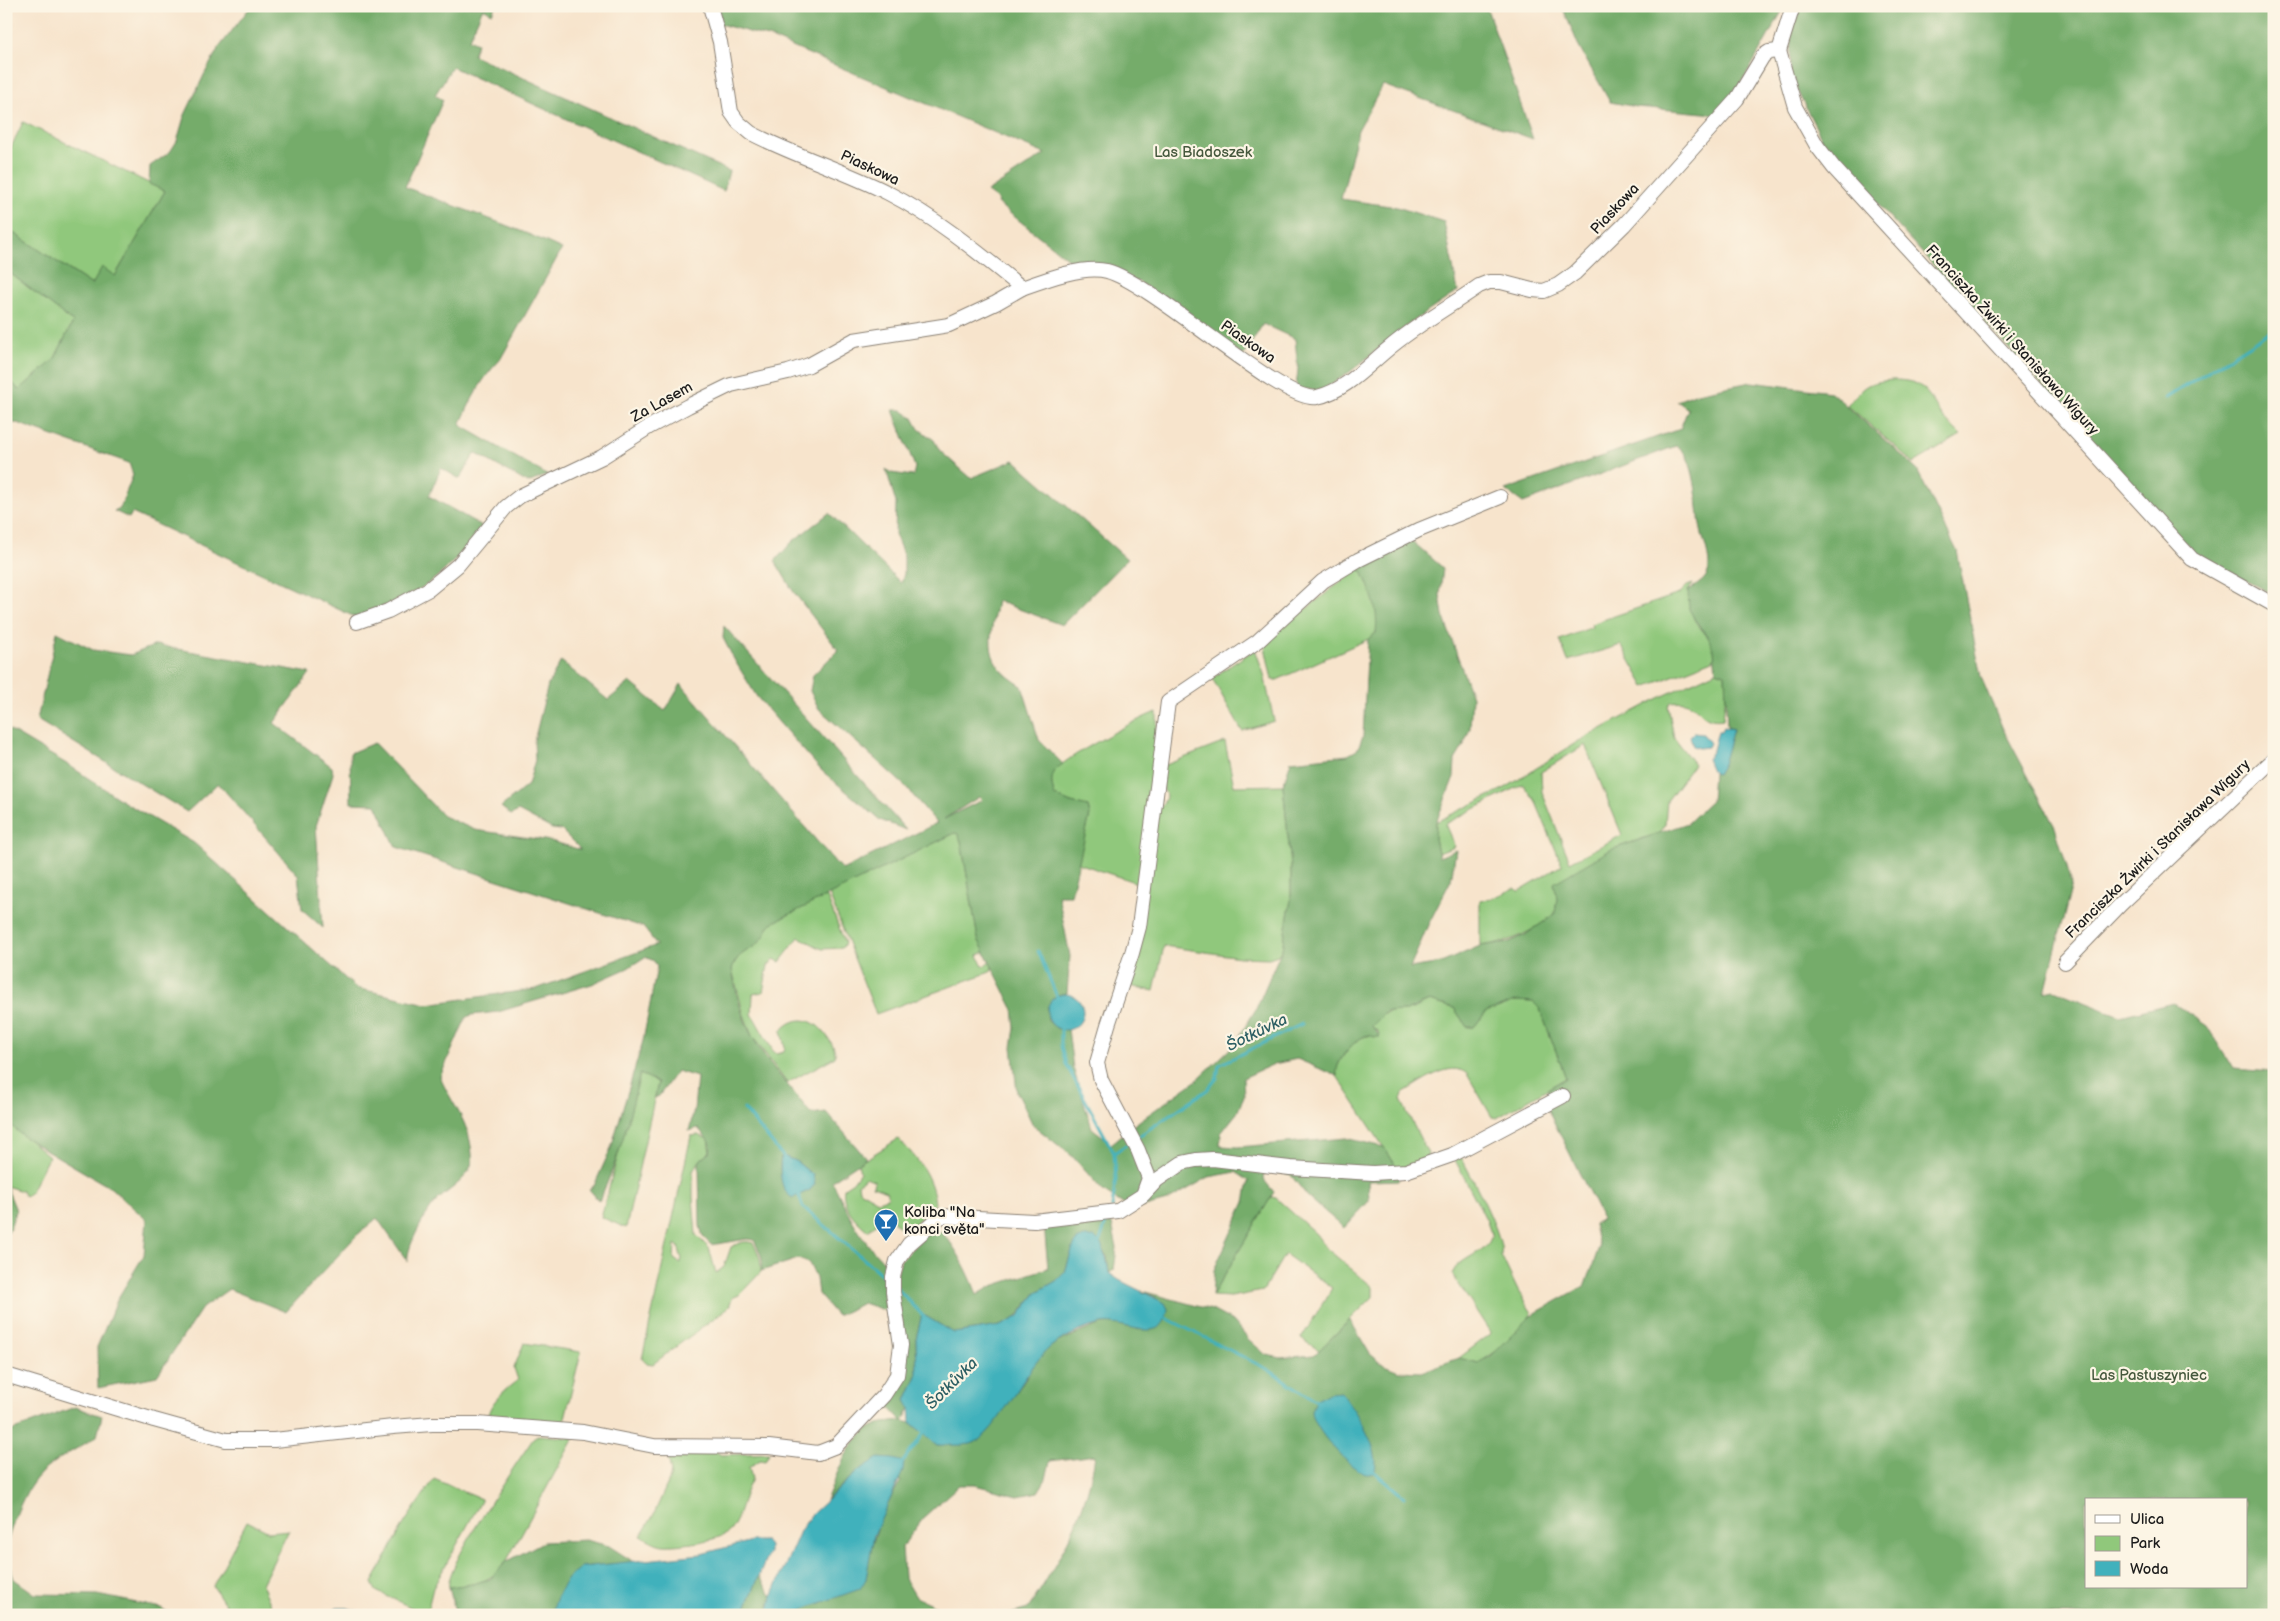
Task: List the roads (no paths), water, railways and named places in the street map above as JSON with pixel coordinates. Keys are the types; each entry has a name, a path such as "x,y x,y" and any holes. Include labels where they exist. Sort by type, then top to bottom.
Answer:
{"street":[{"name":"Piaskowa","path":"710,6 720,42 731,112 744,128 790,151 887,192 913,207 973,248 1022,288 1040,281 1090,270 1107,271 1154,297 1275,381 1306,397 1315,398 1346,383 1366,370 1388,348 1479,286 1489,282 1501,282 1544,291 1558,285 1575,273 1624,225 1737,98 1763,56 1769,52 1778,51"},
{"path":"1778,51 1793,6"},
{"name":"Franciszka Żwirki i Stanisława Wigury","path":"1778,51 1795,107 1817,146 1834,168 2192,559 2274,605"},
{"name":"Za Lasem","path":"358,622 388,611 429,589 458,565 506,507 520,496 602,457 649,427 688,406 731,385 788,372 809,364 854,340 949,325 996,304 1022,288"},
{"path":"1143,1195 1149,1178 1138,1150 1101,1080 1097,1063 1132,954 1138,927 1168,702 1258,641 1323,582 1358,560 1419,530 1500,497"},
{"name":"Franciszka Żwirki i Stanisława Wigury","path":"2065,962 2121,904 2274,759"},
{"path":"6,1375 226,1440 274,1440 413,1425 477,1424 583,1432 654,1446 768,1447 818,1454 836,1446 884,1394 897,1375 901,1345 893,1277 897,1261 909,1244 941,1216 1034,1221 1118,1211 1143,1195 1157,1180 1182,1163 1196,1160 1212,1159 1290,1168 1373,1173 1406,1170 1452,1155 1563,1096"}],"water":[{"path":"1723,727 1733,729 1723,764 1717,774 1713,773 1707,759 1713,750 1718,731 1721,731"},
{"path":"1693,733 1703,734 1710,743 1708,747 1699,748 1693,746 1690,736"},
{"path":"1065,994 1072,995 1078,999 1082,1005 1082,1019 1078,1025 1072,1029 1065,1030 1058,1029 1052,1025 1048,1019 1047,1012 1048,1005 1052,999 1058,995"},
{"path":"786,1157 797,1162 813,1175 815,1184 810,1190 793,1198 785,1191 781,1181 781,1158"},
{"path":"1084,1237 1095,1237 1101,1245 1109,1273 1165,1303 1168,1309 1165,1321 1159,1327 1151,1330 1101,1324 1072,1334 1045,1352 1034,1365 1003,1413 982,1438 971,1444 937,1445 911,1423 910,1408 906,1400 917,1376 916,1339 922,1314 954,1333 1000,1326 1018,1317 1037,1292 1056,1281 1065,1272 1077,1240"},
{"path":"1341,1392 1360,1420 1371,1443 1376,1464 1374,1473 1364,1474 1340,1455 1324,1436 1314,1418 1312,1411 1316,1400 1329,1393"},
{"path":"878,1458 904,1462 903,1471 874,1535 866,1579 860,1589 795,1612 783,1614 769,1611 772,1596 800,1531 810,1516 858,1471"},
{"path":"751,1541 765,1541 769,1546 769,1552 743,1615 552,1615 556,1600 565,1582 581,1567 701,1554"},
{"path":"337,1608 348,1608 368,1615 327,1615"}],"waterway":[{"path":"2166,398 2274,329"},
{"path":"1038,951 1058,999"},
{"name":"Šotkůvka","path":"1136,1138 1207,1090 1217,1078 1219,1065 1302,1024"},
{"path":"1061,1025 1061,1046 1066,1064 1114,1153"},
{"path":"744,1109 785,1159"},
{"name":"Šotkůvka","path":"1112,1207 1116,1179 1114,1153 1126,1145"},
{"path":"798,1193 803,1207 887,1279"},
{"name":"Šotkůvka","path":"1099,1243 1106,1223"},
{"path":"897,1288 924,1317"},
{"path":"1164,1317 1267,1369 1318,1402"},
{"name":"Šotkůvka","path":"902,1463 925,1432"},
{"path":"1372,1470 1404,1497"}],"place":[{"name":"Koliba \"Na konci světa\"","path":"886,1242"}],"park label":[{"name":"Las Biadoszek","path":"1203,152"},
{"name":"Las Pastuszyniec","path":"2149,1375"}]}
